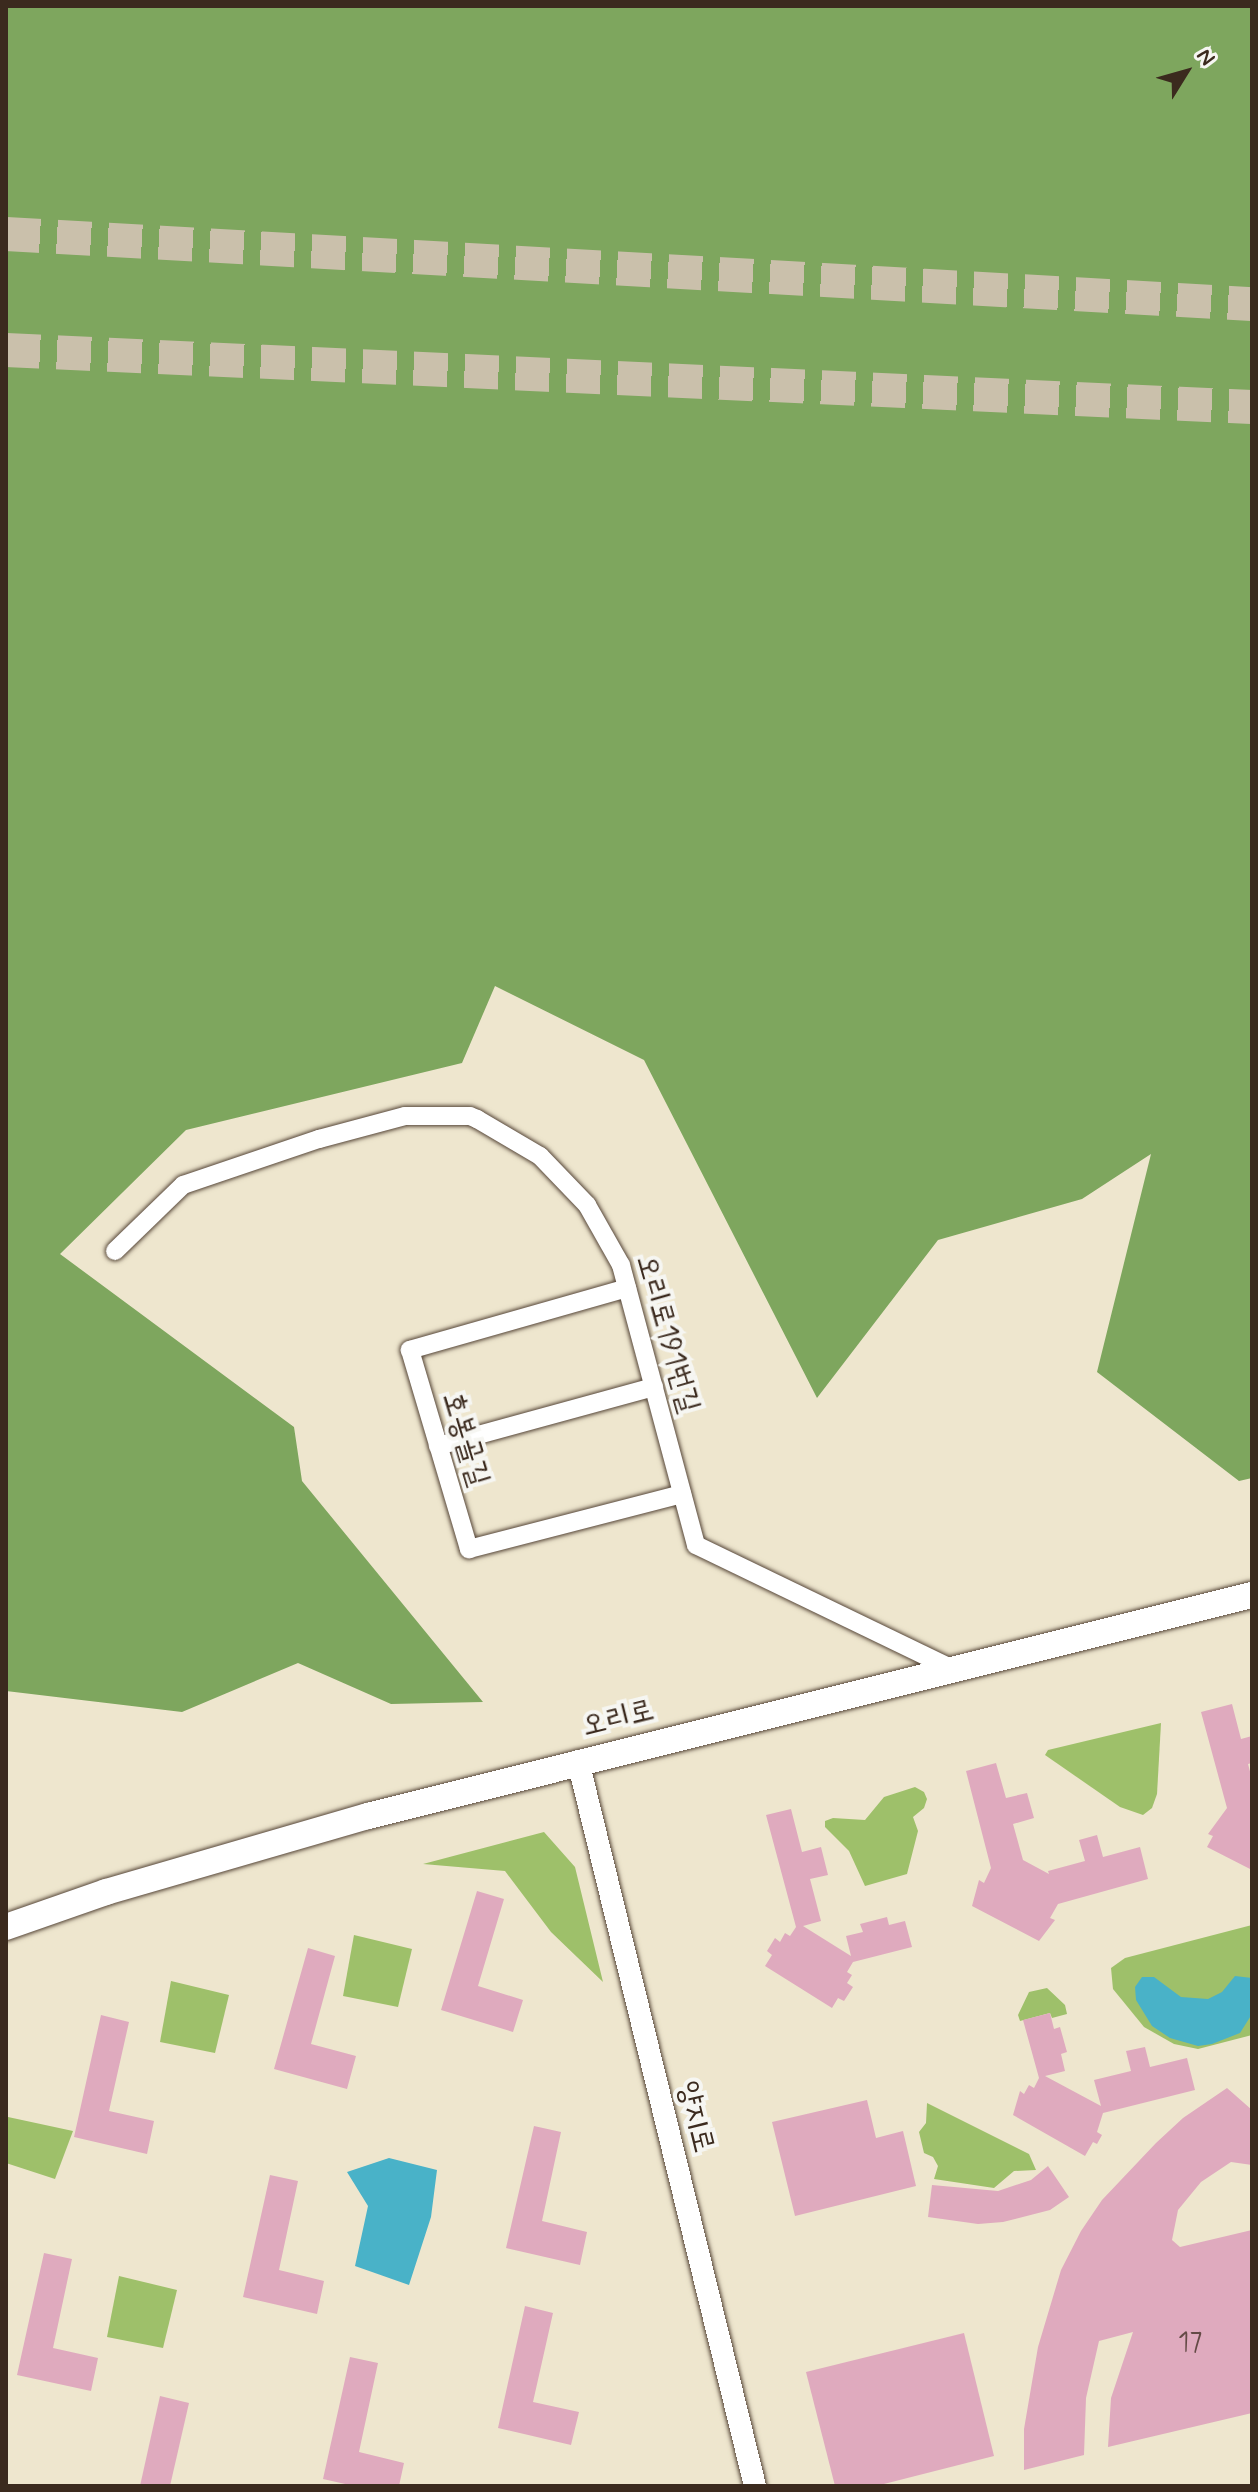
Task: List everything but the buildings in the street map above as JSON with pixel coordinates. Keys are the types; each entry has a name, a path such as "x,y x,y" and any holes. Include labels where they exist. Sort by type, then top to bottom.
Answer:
{"main road":[{"name":"오리로","path":"6,1927 106,1892 281,1841 578,1761 1252,1595"}],"street":[{"name":"오리로191번길","path":"115,1251 183,1185 319,1139 405,1116 470,1116 540,1156 587,1205 621,1265 696,1545 953,1669"},
{"name":"호봉골길","path":"627,1288 410,1350 469,1549 682,1494"},
{"path":"438,1446 654,1387"},
{"name":"양지로","path":"578,1761 755,2486"}],"green space":[{"path":"6,6 1252,6 1252,1478 1239,1481 1097,1372 1151,1154 1082,1199 938,1240 817,1398 644,1060 495,986 462,1063 186,1130 60,1254 294,1427 302,1481 483,1702 391,1704 298,1663 182,1712 6,1691"},
{"path":"1161,1723 1157,1794 1152,1808 1143,1815 1120,1807 1045,1755 1048,1750"},
{"path":"915,1787 924,1792 927,1799 924,1808 913,1817 918,1831 907,1874 865,1886 849,1851 825,1827 825,1821 833,1818 865,1820 884,1797"},
{"path":"544,1832 575,1867 603,1982 551,1932 505,1871 423,1864"},
{"path":"1252,1925 1252,2035 1198,2049 1174,2044 1144,2027 1113,1989 1111,1968 1125,1958"},
{"path":"354,1935 412,1949 398,2007 343,1996"},
{"path":"171,1981 229,1995 215,2053 160,2042"},
{"path":"1047,1988 1065,2005 1067,2014 1052,2018 1050,2013 1020,2021 1018,2015 1029,1992"},
{"path":"927,2103 1029,2154 1036,2170 1014,2171 994,2188 934,2179 938,2166 933,2157 924,2153 919,2132 926,2123"},
{"path":"8,2117 73,2131 55,2179 6,2163"},
{"path":"119,2276 177,2290 163,2348 107,2337"}],"water":[{"path":"1235,1976 1252,1978 1252,2014 1240,2033 1212,2044 1198,2046 1170,2038 1152,2026 1136,2000 1135,1987 1142,1977 1154,1977 1181,1997 1208,1999 1222,1992"},
{"path":"389,2158 437,2170 431,2217 409,2285 355,2266 368,2206 347,2172"}],"tunnel":[{"path":"6,234 1252,304"},
{"path":"6,350 1252,407"}]}
